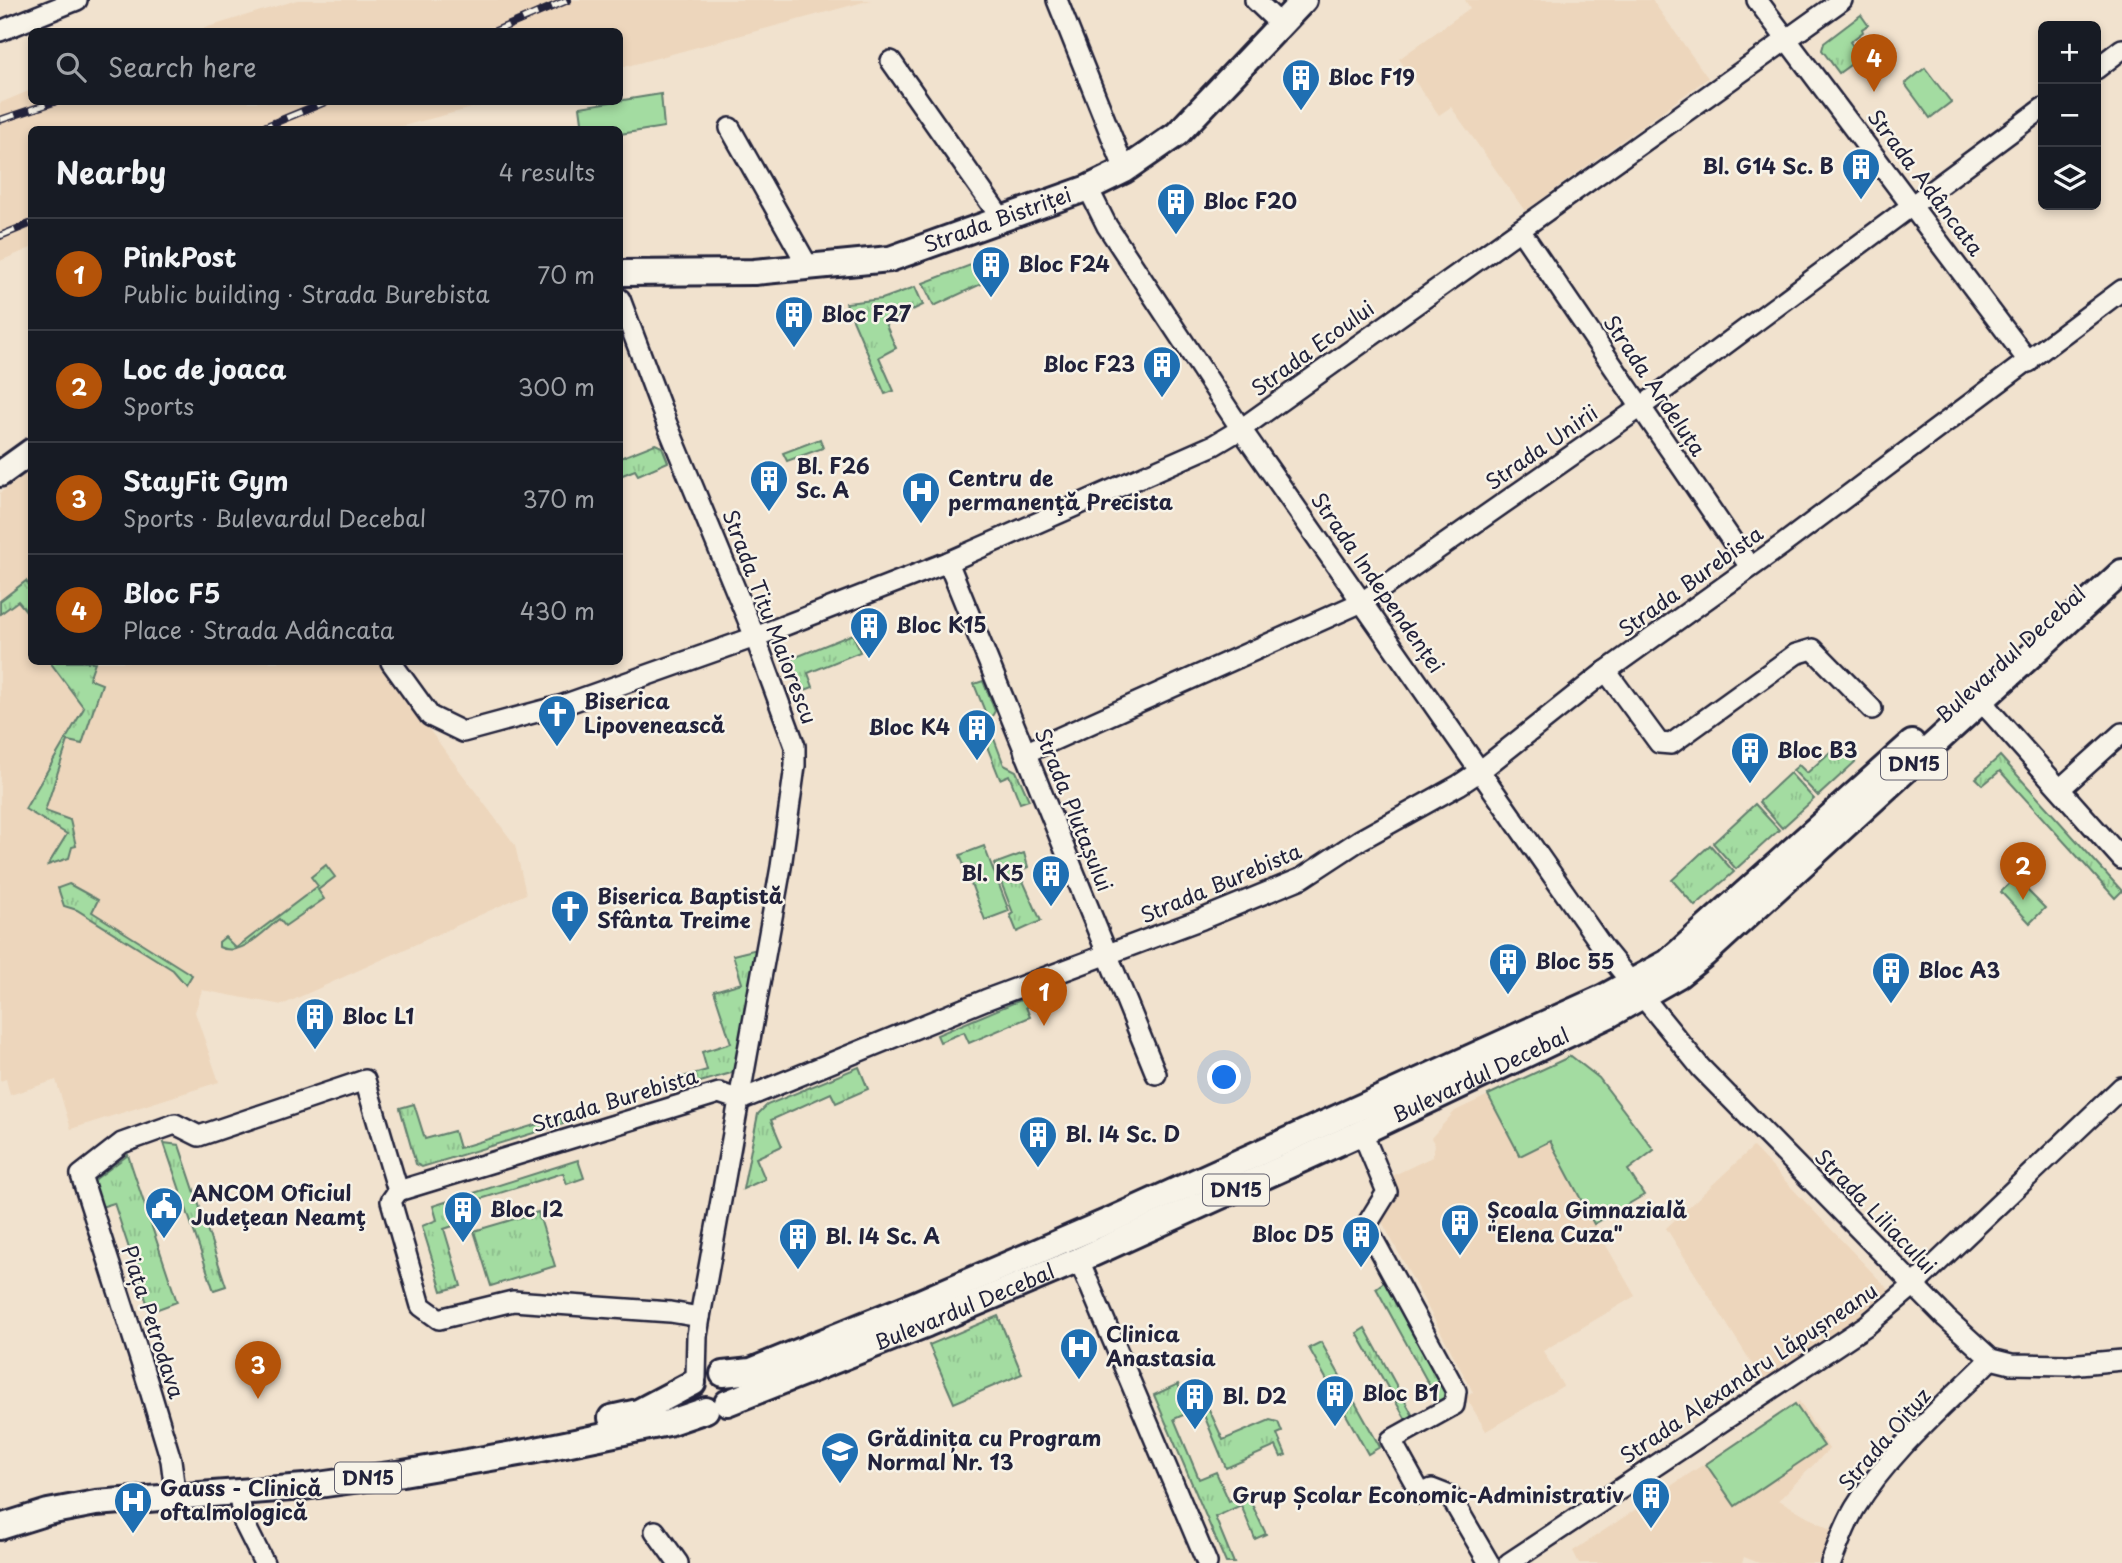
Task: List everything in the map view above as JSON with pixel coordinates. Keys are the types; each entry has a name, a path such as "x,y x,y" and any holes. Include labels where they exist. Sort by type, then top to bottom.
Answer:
{"main road":[{"name":"Strada Bistriței","path":"623,273 754,272 890,259 1088,188 1125,170 1177,134 1304,0"},
{"path":"0,461 28,442"},
{"path":"0,474 28,455"},
{"name":"Bulevardul Decebal","path":"0,1516 90,1493 399,1461 638,1412 707,1377 740,1373 774,1362 1113,1219 1594,1003 1679,975 1982,701 2121,571"},
{"name":"Bulevardul Decebal","path":"0,1527 48,1512 96,1503 304,1487 531,1451 668,1423 927,1324 1079,1260 1362,1132 1609,1015 2121,571"},
{"path":"707,1377 731,1384 732,1391 716,1406 695,1402 692,1390 707,1377"}],"street":[{"path":"0,31 77,0"},
{"path":"1057,0 1125,170"},
{"path":"1255,0 1281,25"},
{"name":"Strada Adâncata","path":"1758,0 2029,362"},
{"name":"Strada Ecoului","path":"393,665 430,716 463,732 562,705 755,637 948,562 1214,445 1241,429 1842,0"},
{"path":"2101,65 2122,49"},
{"path":"891,61 1001,218"},
{"name":"Strada Unirii","path":"1025,753 1362,602 1641,407 2038,112"},
{"path":"730,128 809,268"},
{"name":"Strada Independenței","path":"1088,188 1107,226 1241,429 1604,949 1637,988"},
{"name":"Strada Ardeluța","path":"1520,230 1750,567"},
{"name":"Strada Burebista","path":"398,1191 719,1093 740,1100 985,1000 1302,878 1360,840 1480,771 1606,671 2029,362 2122,290"},
{"name":"Strada Titu Maiorescu","path":"623,307 667,424 755,637 795,746 795,765 781,867 699,1327 707,1377"},
{"name":"Strada Plutașului","path":"948,562 1156,1074"},
{"path":"1606,671 1659,743 1671,744 1796,654 1813,649 1872,709"},
{"path":"1982,701 2122,859"},
{"path":"2060,789 2122,733"},
{"name":"Strada Liliacului","path":"1637,988 1701,1068 1914,1285 1991,1359"},
{"name":"Piața Petrodava","path":"174,1483 171,1460 149,1387 81,1175 122,1143 176,1124 199,1136 365,1080 398,1191"},
{"name":"Strada Alexandru Lăpușneanu","path":"1509,1563 1867,1325 1914,1285 2122,1087"},
{"path":"1362,1132 1387,1192 1366,1226 1457,1391 1454,1405 1391,1440 1421,1494 1432,1489 1450,1496 1489,1563"},
{"path":"398,1191 391,1201 421,1306 439,1319 513,1300 670,1312 699,1327"},
{"path":"1079,1260 1208,1563"},
{"path":"1991,1359 2011,1364 2069,1365 2122,1360"},
{"name":"Strada Oituz","path":"1831,1563 1855,1509 1878,1477 1907,1443 1991,1359"},
{"path":"237,1493 244,1523 264,1563"},
{"path":"656,1531 678,1563"}],"shaded area":[{"path":"297,0 871,0 623,67 623,28 205,28"},
{"path":"1465,0 1652,0 1708,78 1525,211 1451,107 1439,115 1399,59 1470,8"},
{"path":"28,91 28,105 483,105 403,126 28,126 28,249 0,261 0,103"},
{"path":"28,472 28,665 381,665 515,845 526,894 282,1005 202,990 195,1012 219,1082 71,1129 56,1080 10,1095 6,1079 0,1081 0,493"},
{"path":"1571,1056 1654,1150 1628,1170 1644,1195 1594,1224 1635,1296 1543,1351 1563,1386 1486,1431 1466,1397 1473,1392 1380,1218 1388,1178 1432,1157 1435,1145 1431,1138 1455,1111"},
{"path":"1753,1147 1889,1290 1890,1298 1863,1320 1763,1381 1666,1228"},
{"path":"1799,1401 1829,1449 1779,1500 1833,1531 1819,1563 1759,1563 1744,1557 1742,1563 1579,1563 1573,1551"}],"green space":[{"path":"1861,15 1868,25 1850,42 1861,57 1839,73 1822,50 1824,43"},
{"path":"1925,68 1951,102 1930,118 1905,84"},
{"path":"661,94 664,127 623,134 623,126 583,126 580,107 623,105 623,100"},
{"path":"984,260 992,279 934,306 923,283"},
{"path":"915,287 923,305 885,323 896,348 879,357 894,391 885,394 846,303 882,299"},
{"path":"820,439 823,448 787,461 783,453"},
{"path":"655,444 662,447 668,462 638,475 635,470 623,475 623,457"},
{"path":"26,581 28,583 27,612 18,601 0,614 0,601"},
{"path":"853,634 860,652 808,673 813,687 800,692 789,663 791,659"},
{"path":"52,665 94,665 89,679 102,684 82,744 68,741 45,811 70,820 76,846 72,847 69,858 48,865 67,834 25,809 84,708"},
{"path":"983,681 995,711 988,723 1004,765 1016,771 1029,800 1020,803 1009,775 1000,779 976,719 986,714 974,684"},
{"path":"1839,744 1855,762 1818,796 1793,770 1799,765 1807,773"},
{"path":"2000,756 2122,891 2115,898 2000,771 1983,785 1976,778"},
{"path":"1790,773 1814,799 1782,828 1759,802"},
{"path":"1755,804 1779,830 1736,869 1713,843"},
{"path":"1710,845 1734,872 1695,906 1672,880"},
{"path":"984,846 1009,911 985,920 960,855"},
{"path":"1024,853 1028,867 1019,872 1041,921 1017,932 1010,915 1013,913 994,864"},
{"path":"326,865 335,877 318,890 324,899 285,926 279,919 243,946 235,949 219,947 219,942 225,937 236,948 318,886 311,877"},
{"path":"2015,878 2045,908 2030,923 2001,892"},
{"path":"69,884 98,900 92,912 192,975 186,985 173,970 77,910 64,906 58,888"},
{"path":"757,949 738,1065 731,1073 676,1089 673,1080 707,1070 702,1052 731,1043 714,991 742,983 733,955"},
{"path":"1047,989 1050,997 1026,1007 1030,1017 969,1043 964,1032 940,1042 937,1035"},
{"path":"1571,1056 1599,1078 1654,1150 1628,1170 1644,1195 1594,1224 1550,1141 1520,1156 1488,1095"},
{"path":"859,1067 868,1089 836,1103 831,1093 771,1120 782,1146 756,1158 765,1179 743,1189 758,1114 767,1105"},
{"path":"414,1104 425,1139 454,1131 459,1148 561,1117 563,1124 422,1167 416,1164 400,1108"},
{"path":"164,1143 179,1145 226,1286 214,1290 213,1288"},
{"path":"128,1155 177,1302 150,1312 114,1203 101,1207 93,1181"},
{"path":"578,1160 584,1178 567,1184 563,1173 452,1208 456,1225 444,1229 461,1286 442,1291 422,1226 437,1220 433,1206"},
{"path":"538,1212 555,1266 491,1286 474,1231"},
{"path":"1380,1251 1456,1391 1438,1401 1376,1288 1384,1282 1370,1256"},
{"path":"998,1316 1022,1374 954,1403 929,1345"},
{"path":"1365,1328 1413,1416 1406,1420 1357,1333"},
{"path":"1321,1342 1380,1447 1368,1454 1309,1348"},
{"path":"1178,1384 1190,1412 1174,1419 1199,1479 1216,1472 1229,1501 1247,1494 1266,1534 1255,1539 1241,1505 1215,1517 1234,1563 1226,1563 1154,1395"},
{"path":"1795,1404 1824,1446 1735,1506 1706,1464"},
{"path":"1207,1405 1223,1440 1270,1420 1278,1422 1282,1432 1277,1434 1286,1455 1281,1457 1276,1446 1226,1468 1201,1408"}],"railway":[{"path":"502,28 568,0"},
{"path":"0,120 45,105"},
{"path":"267,126 318,105"},
{"path":"0,236 28,225"}],"place":[{"name":"Bloc F5","path":"1874,92"},
{"name":"Bloc F19","path":"1301,112"},
{"name":"Bl. G14 Sc. B","path":"1861,201"},
{"name":"Bloc F20","path":"1176,236"},
{"name":"Bloc F24","path":"991,299"},
{"name":"Bloc F27","path":"794,349"},
{"name":"Bloc F23","path":"1162,399"},
{"name":"Bl. F26 Sc. A","path":"769,513"},
{"name":"Centru de permanenţă Precista","path":"921,525"},
{"name":"Bloc K15","path":"869,660"},
{"name":"Biserica Lipovenească","path":"557,748"},
{"name":"Bloc K4","path":"977,762"},
{"name":"Bloc B3","path":"1750,785"},
{"name":"Loc de joaca","path":"2023,900"},
{"name":"Bl. K5","path":"1051,908"},
{"name":"Biserica Baptistă Sfânta Treime","path":"570,943"},
{"name":"Bloc 55","path":"1508,996"},
{"name":"Bloc A3","path":"1891,1005"},
{"name":"PinkPost","path":"1044,1026"},
{"name":"Bloc L1","path":"315,1051"},
{"name":"Bl. I4 Sc. D","path":"1038,1169"},
{"name":"ANCOM Oficiul Judeţean Neamţ","path":"164,1240"},
{"name":"Bloc I2","path":"463,1244"},
{"name":"Școala Gimnazială \"Elena Cuza\"","path":"1460,1257"},
{"name":"Bloc D5","path":"1361,1269"},
{"name":"Bl. I4 Sc. A","path":"798,1271"},
{"name":"Clinica Anastasia","path":"1079,1381"},
{"name":"StayFit Gym","path":"258,1399"},
{"name":"Bloc B1","path":"1335,1428"},
{"name":"Bl. D2","path":"1195,1431"},
{"name":"Grădinița cu Program Normal Nr. 13","path":"840,1485"},
{"name":"Grup Școlar Economic-Administrativ","path":"1651,1530"},
{"name":"Gauss - Clinică oftalmologică","path":"133,1535"}]}
